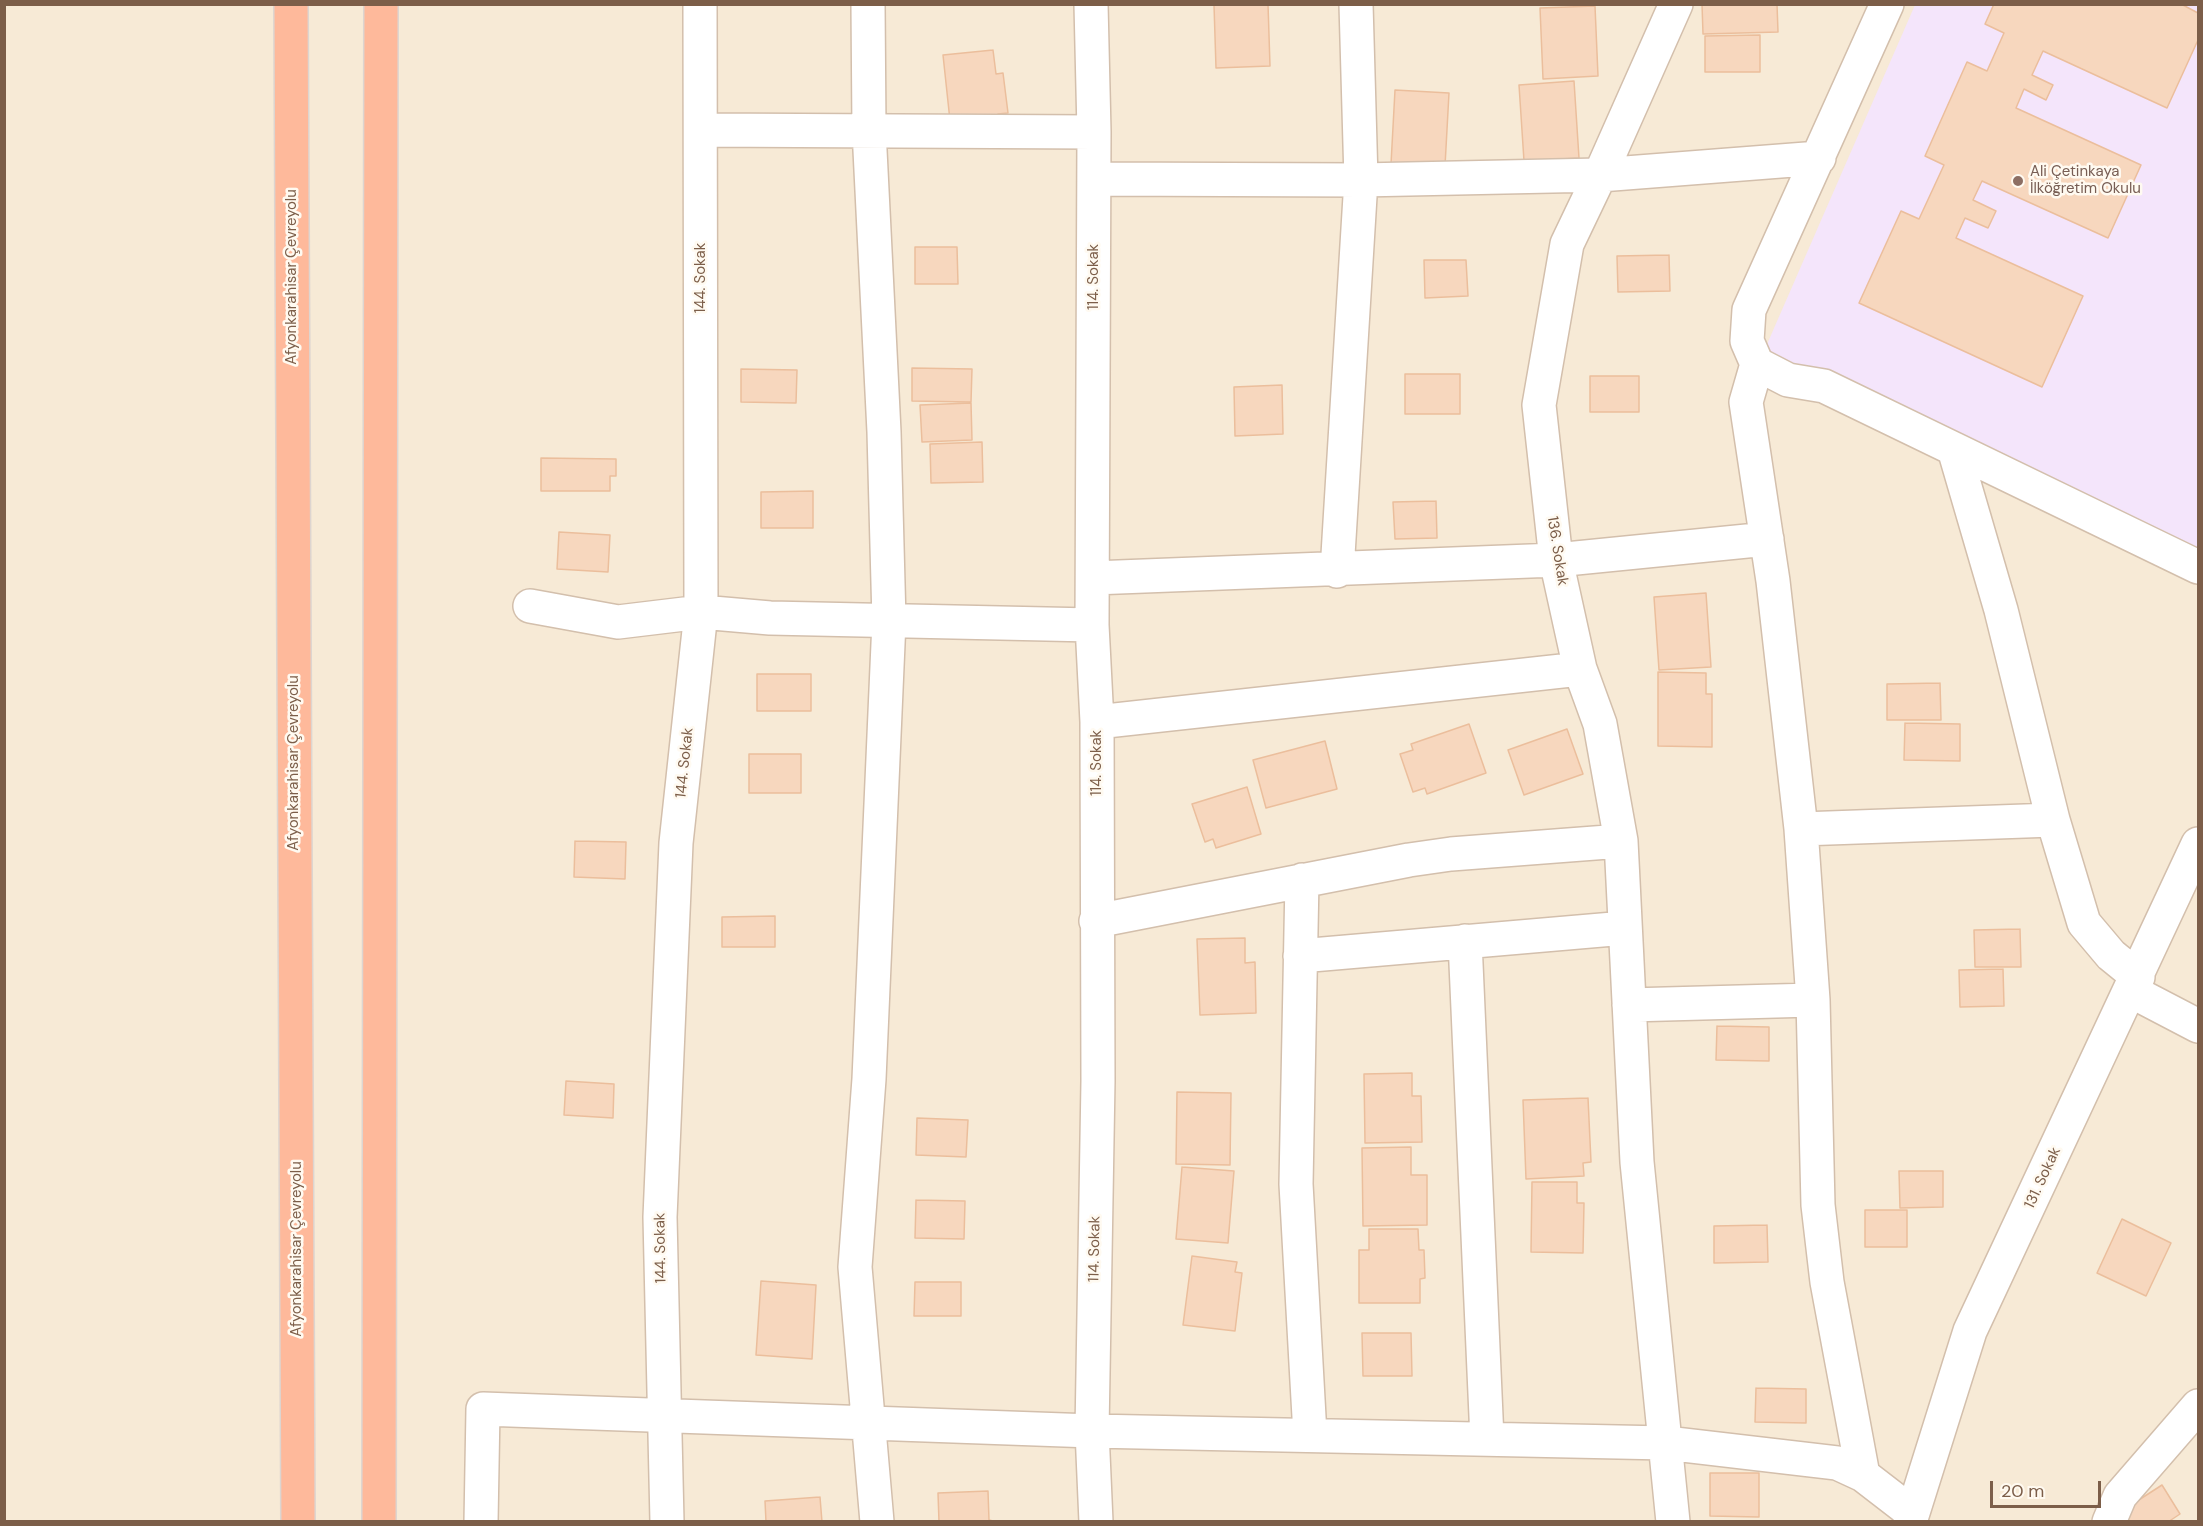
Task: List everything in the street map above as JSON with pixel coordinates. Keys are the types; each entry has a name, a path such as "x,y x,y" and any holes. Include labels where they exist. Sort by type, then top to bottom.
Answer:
{"highway":[{"name":"Afyonkarahisar Çevreyolu","path":"291,4 298,1521"},
{"path":"379,1521 381,4"}],"street":[{"name":"144. Sokak","path":"667,1521 660,1216 676,843 701,612 700,4"},
{"path":"868,4 869,130 884,432 889,621 869,1079 855,1267 877,1521"},
{"name":"114. Sokak","path":"1091,4 1094,132 1092,625 1097,722 1098,1081 1092,1431 1096,1521"},
{"path":"1337,571 1361,180 1356,4"},
{"name":"136. Sokak","path":"1674,1521 1637,1162 1621,842 1600,724 1580,669 1556,560 1539,405 1567,244 1676,4"},
{"path":"1863,1475 1827,1282 1818,1205 1812,1000 1801,829 1767,539 1746,402 1757,364 1748,341 1749,310 1887,4"},
{"path":"701,130 1094,132"},
{"path":"1094,179 1361,180 1600,175 1819,158"},
{"path":"1757,364 1788,380 1824,386 2199,567"},
{"path":"1954,449 2001,610 2053,820 2084,923 2134,984 2199,1026"},
{"path":"1093,578 1337,571 1556,560 1767,539"},
{"path":"530,606 618,622 701,612 770,618 1092,625"},
{"path":"1097,722 1580,669"},
{"path":"1801,829 2053,820"},
{"path":"1096,921 1302,880 1451,854 1621,842"},
{"name":"131. Sokak","path":"1910,1517 1970,1331 2199,844"},
{"path":"1302,880 1296,1184 1310,1435"},
{"path":"1300,956 1625,928"},
{"path":"1465,941 1487,1438"},
{"path":"1629,1005 1812,1000"},
{"path":"2109,1521 2120,1496 2199,1406"},
{"path":"481,1521 483,1409 1092,1431 1666,1443 1837,1463 1863,1475 1910,1517"}],"shaded area":[{"path":"5,5 2198,5 2198,1521 5,1521"},
{"name":"Ali Çetinkaya İlköğretim Okulu","path":"1915,5 2198,5 2198,551 1761,358"}],"building":[{"path":"1268,4 1270,66 1216,68 1214,5"},
{"path":"1702,4 1777,4 1778,32 1703,34"},
{"path":"1994,4 2181,4 2198,13 2198,40 2167,108 2043,51 2032,75 2053,85 2046,100 2024,89 2016,108 2141,165 2108,238 1982,181 1973,200 1996,211 1988,228 1965,218 1956,238 2083,296 2042,387 1859,303 1901,211 1919,219 1944,165 1925,156 1967,62 1987,71 2004,33 1985,24"},
{"path":"1595,6 1598,76 1543,79 1540,8"},
{"path":"1760,35 1760,72 1705,72 1705,36"},
{"path":"993,50 996,74 1003,73 1008,113 998,114 1000,125 951,130 943,55"},
{"path":"1574,81 1579,158 1524,161 1519,85"},
{"path":"1395,90 1449,93 1445,166 1391,164"},
{"path":"915,247 957,247 958,284 915,284"},
{"path":"1669,255 1670,291 1618,292 1617,256"},
{"path":"1424,260 1466,260 1468,296 1425,298"},
{"path":"912,368 972,369 971,402 912,401"},
{"path":"741,369 797,370 796,403 741,402"},
{"path":"1405,374 1460,374 1460,414 1405,414"},
{"path":"1590,376 1639,376 1639,412 1590,412"},
{"path":"1282,385 1283,434 1235,436 1234,387"},
{"path":"971,403 972,440 922,442 920,405"},
{"path":"982,442 983,482 931,483 930,444"},
{"path":"541,458 616,459 616,476 610,476 610,491 541,491"},
{"path":"813,491 813,528 761,528 761,492"},
{"path":"1436,501 1437,538 1395,539 1393,502"},
{"path":"559,532 610,535 608,572 557,569"},
{"path":"1706,593 1711,667 1659,670 1654,597"},
{"path":"1658,672 1706,673 1706,694 1712,694 1712,747 1658,746"},
{"path":"757,674 811,674 811,711 757,711"},
{"path":"1940,683 1941,720 1887,720 1887,684"},
{"path":"1905,723 1960,724 1960,761 1904,760"},
{"path":"1469,724 1486,773 1427,794 1425,788 1413,792 1400,754 1413,750 1411,744"},
{"path":"1567,729 1583,774 1524,795 1508,750"},
{"path":"1325,741 1337,789 1266,808 1253,760"},
{"path":"749,754 801,754 801,793 749,793"},
{"path":"1247,787 1261,834 1216,848 1213,839 1205,842 1192,804"},
{"path":"575,841 626,842 625,879 574,877"},
{"path":"775,916 775,947 722,947 722,917"},
{"path":"2020,929 2021,967 1975,967 1974,930"},
{"path":"1245,938 1245,963 1255,962 1256,1013 1200,1015 1197,939"},
{"path":"2003,969 2004,1006 1960,1007 1959,970"},
{"path":"1717,1026 1769,1027 1769,1061 1716,1060"},
{"path":"1412,1073 1412,1096 1421,1096 1422,1142 1365,1143 1364,1074"},
{"path":"566,1081 614,1084 613,1118 564,1115"},
{"path":"1177,1092 1231,1093 1230,1165 1176,1164"},
{"path":"1588,1098 1591,1162 1583,1163 1584,1176 1526,1179 1523,1100"},
{"path":"917,1118 968,1120 966,1157 916,1155"},
{"path":"1411,1147 1411,1175 1427,1175 1427,1225 1363,1226 1362,1148"},
{"path":"1182,1167 1234,1171 1228,1243 1176,1239"},
{"path":"1899,1171 1943,1171 1943,1207 1900,1208"},
{"path":"1532,1182 1577,1182 1577,1203 1584,1203 1583,1253 1531,1252"},
{"path":"916,1200 965,1201 964,1239 915,1238"},
{"path":"1865,1210 1907,1210 1907,1247 1865,1247"},
{"path":"2122,1219 2171,1243 2146,1296 2097,1273"},
{"path":"1767,1225 1768,1262 1714,1263 1714,1226"},
{"path":"1369,1229 1418,1229 1419,1250 1424,1250 1425,1278 1420,1279 1420,1303 1359,1303 1359,1250 1369,1250"},
{"path":"1192,1256 1237,1262 1235,1272 1242,1273 1235,1331 1183,1325"},
{"path":"761,1281 816,1285 812,1359 756,1355"},
{"path":"915,1282 961,1282 961,1316 914,1316"},
{"path":"1362,1333 1411,1333 1412,1376 1363,1376"},
{"path":"1756,1388 1806,1389 1806,1423 1755,1422"},
{"path":"1710,1473 1759,1473 1759,1517 1710,1516"},
{"path":"2162,1485 2180,1514 2168,1522 2122,1522 2117,1514"},
{"path":"988,1491 989,1520 997,1522 939,1522 938,1493"},
{"path":"820,1497 822,1522 766,1522 765,1501"}],"place":[{"name":"Ali Çetinkaya İlköğretim Okulu","path":"2018,181"}]}
